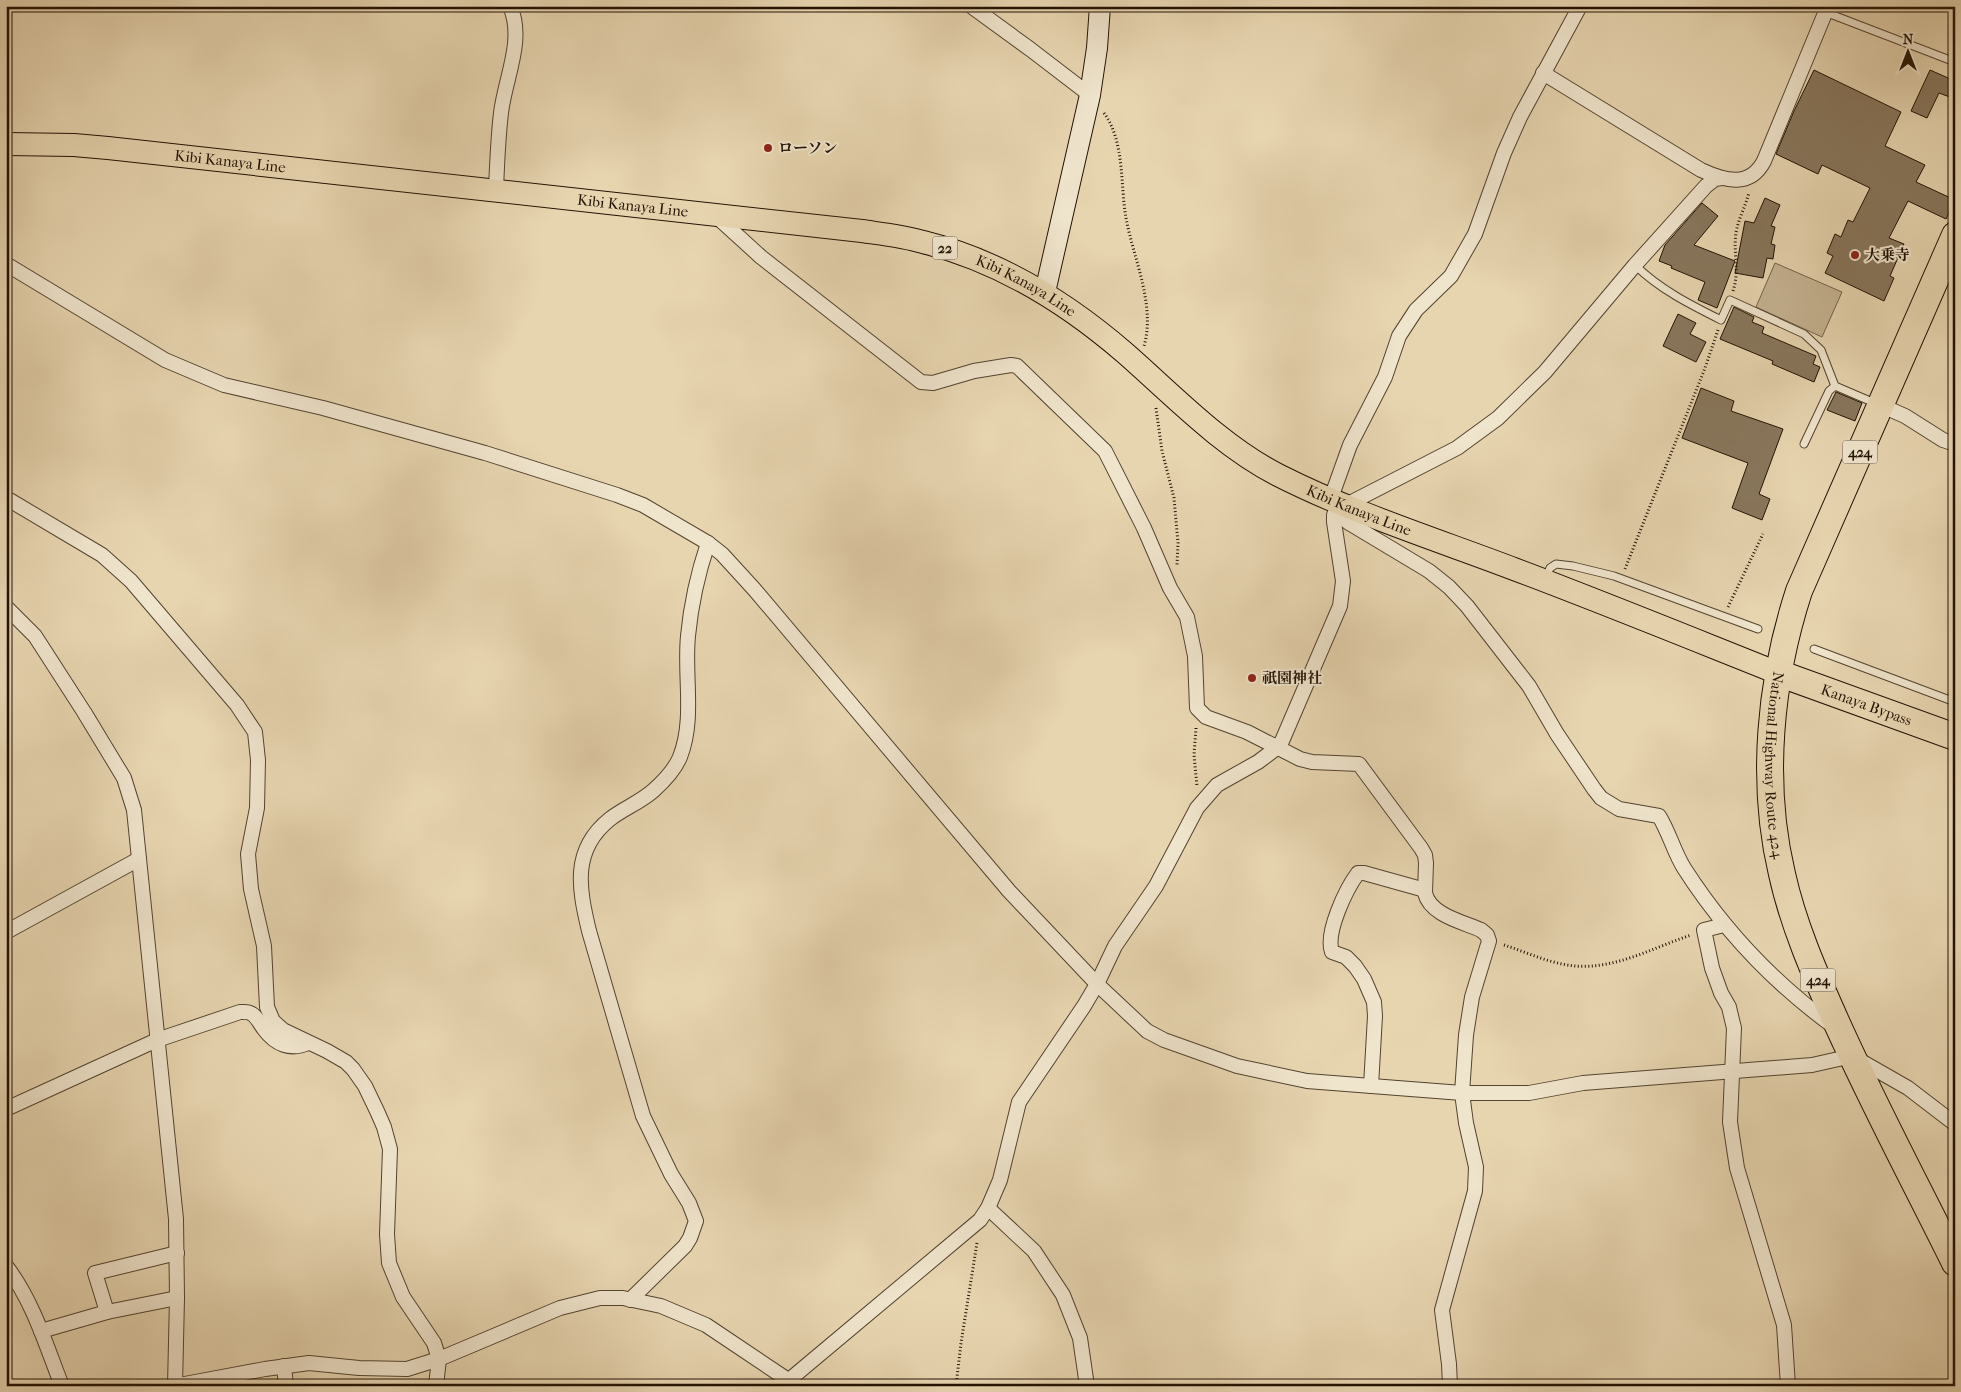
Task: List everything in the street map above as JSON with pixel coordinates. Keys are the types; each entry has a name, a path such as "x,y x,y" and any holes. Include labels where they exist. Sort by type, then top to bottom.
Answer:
{"highway":[{"name":"National Highway Route 424","path":"1955,235 1799,591 1784,640 1778,673 1772,722 1771,784 1777,848 1782,875 1809,960 1852,1056 1955,1263"},
{"name":"Kanaya Bypass","path":"1778,673 1955,737"}],"main road":[{"name":"Kibi Kanaya Line","path":"6,144 74,145 108,148 714,214 862,231 922,241 978,259 1045,292 1087,322 1240,452 1276,474 1338,503 1544,580 1778,673"}],"street":[{"path":"496,190 501,111 515,50 514,14 510,6"},
{"path":"971,6 1030,48 1090,95"},
{"path":"1045,292 1090,95 1097,48 1100,6"},
{"path":"6,607 35,636 84,712 124,778 134,810 156,1040 176,1219 177,1298 174,1386 204,1383 284,1366 309,1363 359,1368 407,1369 439,1359 560,1308 600,1298 630,1300 662,1306 706,1325 785,1383 984,1214 1000,1180 1019,1102 1097,984 1116,946 1156,886 1197,808 1217,785 1258,762 1278,747 1340,606 1344,581 1334,522 1350,445 1385,377 1399,336 1416,310 1451,276 1475,234 1504,153 1520,117 1580,6"},
{"path":"1338,503 1457,448 1498,418 1544,372 1635,265 1706,186 1715,179 1750,177 1760,170 1826,9"},
{"path":"1543,73 1682,158 1722,178"},
{"path":"714,214 768,263 921,382 933,383 974,371 1011,365 1022,370 1047,397 1105,452 1144,528 1170,588 1188,617 1196,677 1196,708 1199,713 1247,732 1300,759 1312,762 1359,764 1425,855 1427,899 1431,906 1437,911 1481,930 1488,935 1489,941 1472,997 1466,1035 1462,1093 1476,1167 1475,1191 1442,1310 1450,1386"},
{"path":"6,264 165,360 224,385 323,408 484,453 617,495 663,515 708,543 722,554 754,589 1009,891 1097,984 1148,1031 1164,1040 1237,1066 1307,1081 1462,1093 1529,1092 1583,1084 1732,1070 1812,1065 1852,1056 1908,1088 1955,1124"},
{"path":"1880,405 1905,416 1943,440 1955,444"},
{"path":"6,498 102,555 131,581 237,705 255,732 258,760 257,808 248,854 251,889 264,946 267,1007 273,1021 278,1026 337,1057 353,1069 370,1094 384,1127 390,1149 387,1234 389,1263 403,1297 432,1338 439,1359 436,1386"},
{"path":"1338,503 1344,519 1349,523 1429,571 1449,587 1467,606 1529,686 1557,734 1601,798 1618,809 1658,816 1683,866 1724,924 1785,987 1813,1011 1841,1031"},
{"path":"630,1300 685,1246 696,1221 689,1203 643,1116 587,922 583,905 580,871 583,855 591,839 600,828 610,819 648,795 666,777 679,758 686,739 688,636 700,569 708,543"},
{"path":"6,932 139,859"},
{"path":"1370,1086 1375,1016 1374,1002 1364,979 1355,966 1346,957 1332,952 1330,937 1338,912 1358,874 1364,873 1426,890"},
{"path":"1724,924 1704,930 1712,968 1721,993 1729,1007 1734,1028 1730,1122 1737,1168 1784,1325 1788,1386"},
{"path":"6,1109 156,1040 240,1012 249,1012 255,1016 273,1039 285,1046 295,1047 308,1043"},
{"path":"984,1214 1034,1251 1064,1295 1080,1338 1087,1386"},
{"path":"107,1312 94,1273 176,1253"},
{"path":"6,1266 15,1277 28,1302 62,1386"},
{"path":"41,1331 107,1312 177,1298"},
{"path":"284,1366 286,1386"}],"lane":[{"path":"1826,9 1955,62"},
{"path":"1635,265 1647,277 1721,320 1730,300 1804,334 1821,350 1835,386 1880,405"},
{"path":"1804,444 1829,391 1835,386"},
{"path":"1544,580 1550,568 1556,564 1573,566 1622,579 1758,629"},
{"path":"1814,649 1955,702"}],"path":[{"path":"1090,95 1107,118 1116,143 1121,168 1126,219 1146,305 1148,325 1143,370 1174,498 1178,543 1176,581 1178,600"},
{"path":"1730,300 1736,281 1736,232 1749,195 1750,177"},
{"path":"1622,579 1705,368 1721,320"},
{"path":"1724,617 1763,534"},
{"path":"1197,808 1194,743 1199,713"},
{"path":"1489,941 1563,965 1597,966 1621,962 1660,945 1704,930"},
{"path":"956,1386 961,1343 984,1214"}],"shaded area":[{"path":"1775,263 1842,292 1822,337 1756,307"}],"building":[{"path":"1814,70 1901,112 1885,146 1925,165 1916,182 1955,200 1946,219 1908,201 1889,238 1904,244 1890,276 1894,278 1884,301 1825,273 1833,256 1827,253 1835,234 1841,237 1848,220 1853,222 1870,188 1822,165 1818,174 1776,154"},
{"path":"1930,70 1955,81 1955,99 1939,93 1927,118 1911,111"},
{"path":"1765,198 1780,205 1771,226 1775,227 1771,244 1775,245 1773,259 1767,258 1763,278 1735,273 1745,221 1754,223"},
{"path":"1702,203 1718,216 1694,245 1735,261 1717,308 1698,300 1705,282 1659,261 1665,245"},
{"path":"1734,307 1754,317 1752,322 1764,327 1762,333 1816,356 1813,364 1820,367 1814,382 1772,364 1773,361 1720,339"},
{"path":"1678,314 1696,323 1690,334 1706,342 1696,362 1663,346"},
{"path":"1701,388 1734,401 1731,411 1783,429 1759,494 1770,499 1762,520 1732,508 1748,463 1682,438"},
{"path":"1836,392 1862,403 1855,421 1827,410"}],"place":[{"name":"ローソン","path":"768,148"},
{"name":"大乗寺","path":"1855,255"},
{"name":"祇園神社","path":"1252,678"}]}
